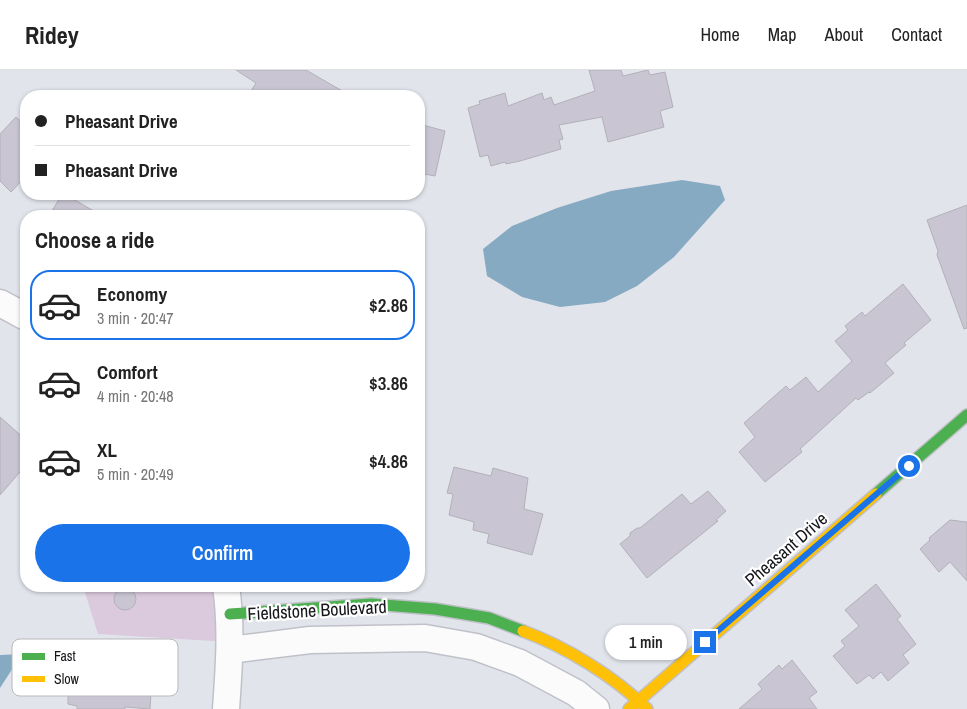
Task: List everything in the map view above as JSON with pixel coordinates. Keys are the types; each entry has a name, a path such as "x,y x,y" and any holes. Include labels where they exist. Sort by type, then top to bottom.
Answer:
{"street":[{"path":"0,303 20,314"},
{"name":"Pheasant Drive","path":"629,709 967,415"},
{"path":"226,709 230,650 230,614 227,592"},
{"name":"Fieldstone Boulevard","path":"230,614 371,604 435,608 489,618 537,636 596,668 647,709"},
{"name":"Fieldstone Boulevard","path":"230,650 310,640 426,638 476,647 520,663 576,693 596,709"}],"shaded area":[{"path":"85,592 226,592 230,642 98,634"}],"water":[{"path":"682,180 720,186 725,200 674,257 637,286 605,302 560,307 522,297 487,276 483,249 512,226 557,208 611,191"},
{"path":"12,654 12,669 0,688 0,655"}],"building":[{"path":"236,70 306,70 341,90 252,90 256,83"},
{"path":"589,70 621,70 623,76 648,70 650,75 665,72 673,107 660,111 664,127 608,142 602,117 559,125 563,139 559,140 561,149 520,161 506,164 505,162 491,166 488,155 480,157 468,108 480,104 479,101 505,93 508,106 542,93 544,100 551,97 554,105 595,91"},
{"path":"16,117 20,121 20,182 11,192 0,181 0,134"},
{"path":"425,126 445,131 435,176 425,174"},
{"path":"58,200 75,200 92,210 53,210"},
{"path":"967,205 967,328 964,329 937,255 938,251 927,220"},
{"path":"903,284 931,320 904,343 906,345 885,363 894,373 870,393 858,400 856,398 800,449 802,452 765,482 739,452 755,437 744,423 786,386 790,390 806,377 818,392 852,361 835,341 848,330 845,326 862,312 865,316"},
{"path":"0,417 20,435 20,472 0,495"},
{"path":"454,467 491,476 493,468 528,478 524,509 543,514 532,555 487,543 489,534 473,530 474,522 449,515 453,494 447,493"},
{"path":"708,491 726,511 716,520 718,521 647,578 620,544 630,536 630,533 640,528 682,494 691,504"},
{"path":"950,520 967,522 967,581 950,562 939,572 920,549 930,540 929,538"},
{"path":"876,584 901,616 897,619 916,644 903,655 909,663 888,681 881,672 873,679 869,675 857,684 833,656 845,646 841,641 859,626 845,610"},
{"path":"116,592 134,592 136,599 133,607 125,610 117,607 114,599"},
{"path":"792,660 817,692 809,698 817,709 739,709 762,689 758,684 779,665 782,669"},
{"path":"68,696 151,696 150,709 125,707 125,709 77,709 77,706 68,704"}],"traffic: fast":[{"path":"876,494 967,415"},
{"path":"230,614 371,604 435,609 489,618 523,631"}],"traffic: slow":[{"path":"629,709 876,494"},
{"path":"523,631 556,645 605,674 647,709"}],"route":[{"path":"705,642 909,466"}]}
